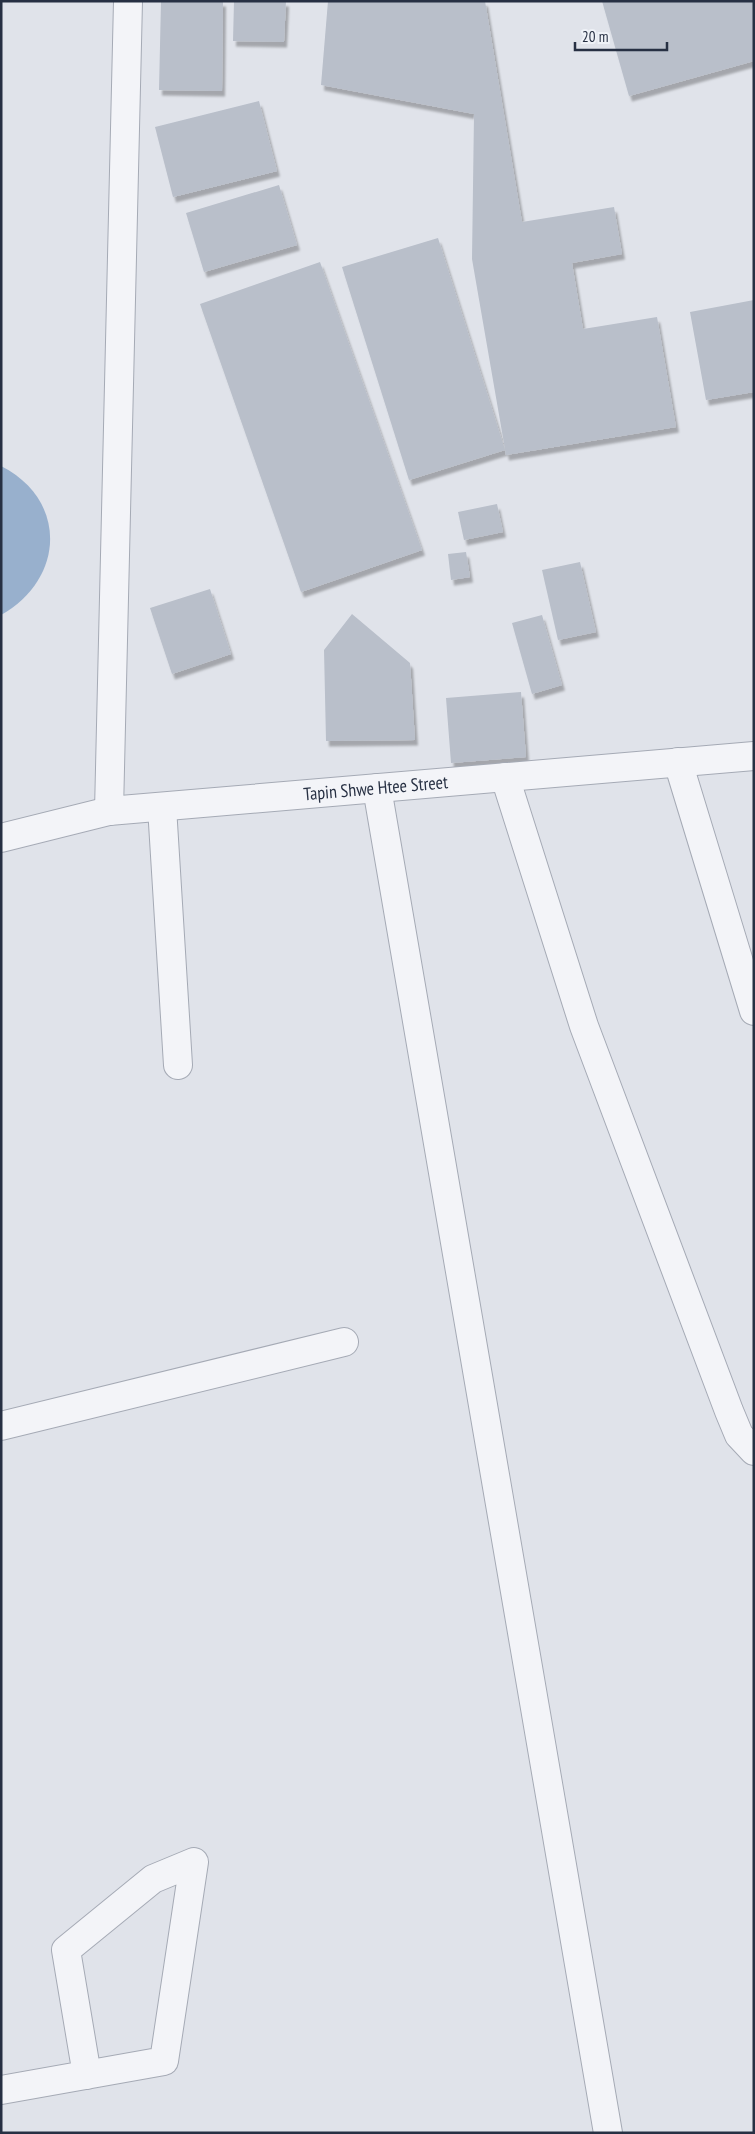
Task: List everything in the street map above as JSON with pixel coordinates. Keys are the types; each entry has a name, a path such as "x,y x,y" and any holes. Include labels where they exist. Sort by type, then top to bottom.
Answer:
{"street":[{"path":"109,811 128,1"},
{"name":"Tapin Shwe Htee Street","path":"1,838 109,811 754,756"},
{"path":"678,762 754,1011"},
{"path":"505,777 584,1026 729,1411 739,1436 754,1451"},
{"path":"377,788 608,2133"},
{"path":"162,807 178,1065"},
{"path":"1,1426 344,1342"},
{"path":"1,2090 87,2075 164,2061 194,1862 153,1879 66,1950 87,2075"}],"water":[{"path":"1,466 23,481 38,499 47,519 50,540 47,561 37,581 22,600 1,615"}],"building":[{"path":"161,1 223,1 222,91 159,90"},
{"path":"234,1 286,1 284,42 233,41"},
{"path":"328,1 485,1 522,222 614,207 622,254 572,263 583,329 657,317 676,427 506,455 472,259 474,114 321,85"},
{"path":"602,1 754,1 754,61 629,96"},
{"path":"259,101 277,171 173,197 155,127"},
{"path":"279,185 297,245 204,272 186,213"},
{"path":"438,238 505,450 409,480 342,267"},
{"path":"320,262 422,550 301,592 200,304"},
{"path":"754,300 754,392 706,400 690,312"},
{"path":"497,504 503,532 464,540 458,512"},
{"path":"466,552 470,577 451,580 448,554"},
{"path":"580,562 596,632 558,640 542,570"},
{"path":"210,589 231,654 172,674 150,608"},
{"path":"352,614 410,663 415,740 326,741 324,650"},
{"path":"542,615 562,685 532,694 512,623"},
{"path":"521,692 526,757 451,763 446,698"}]}
